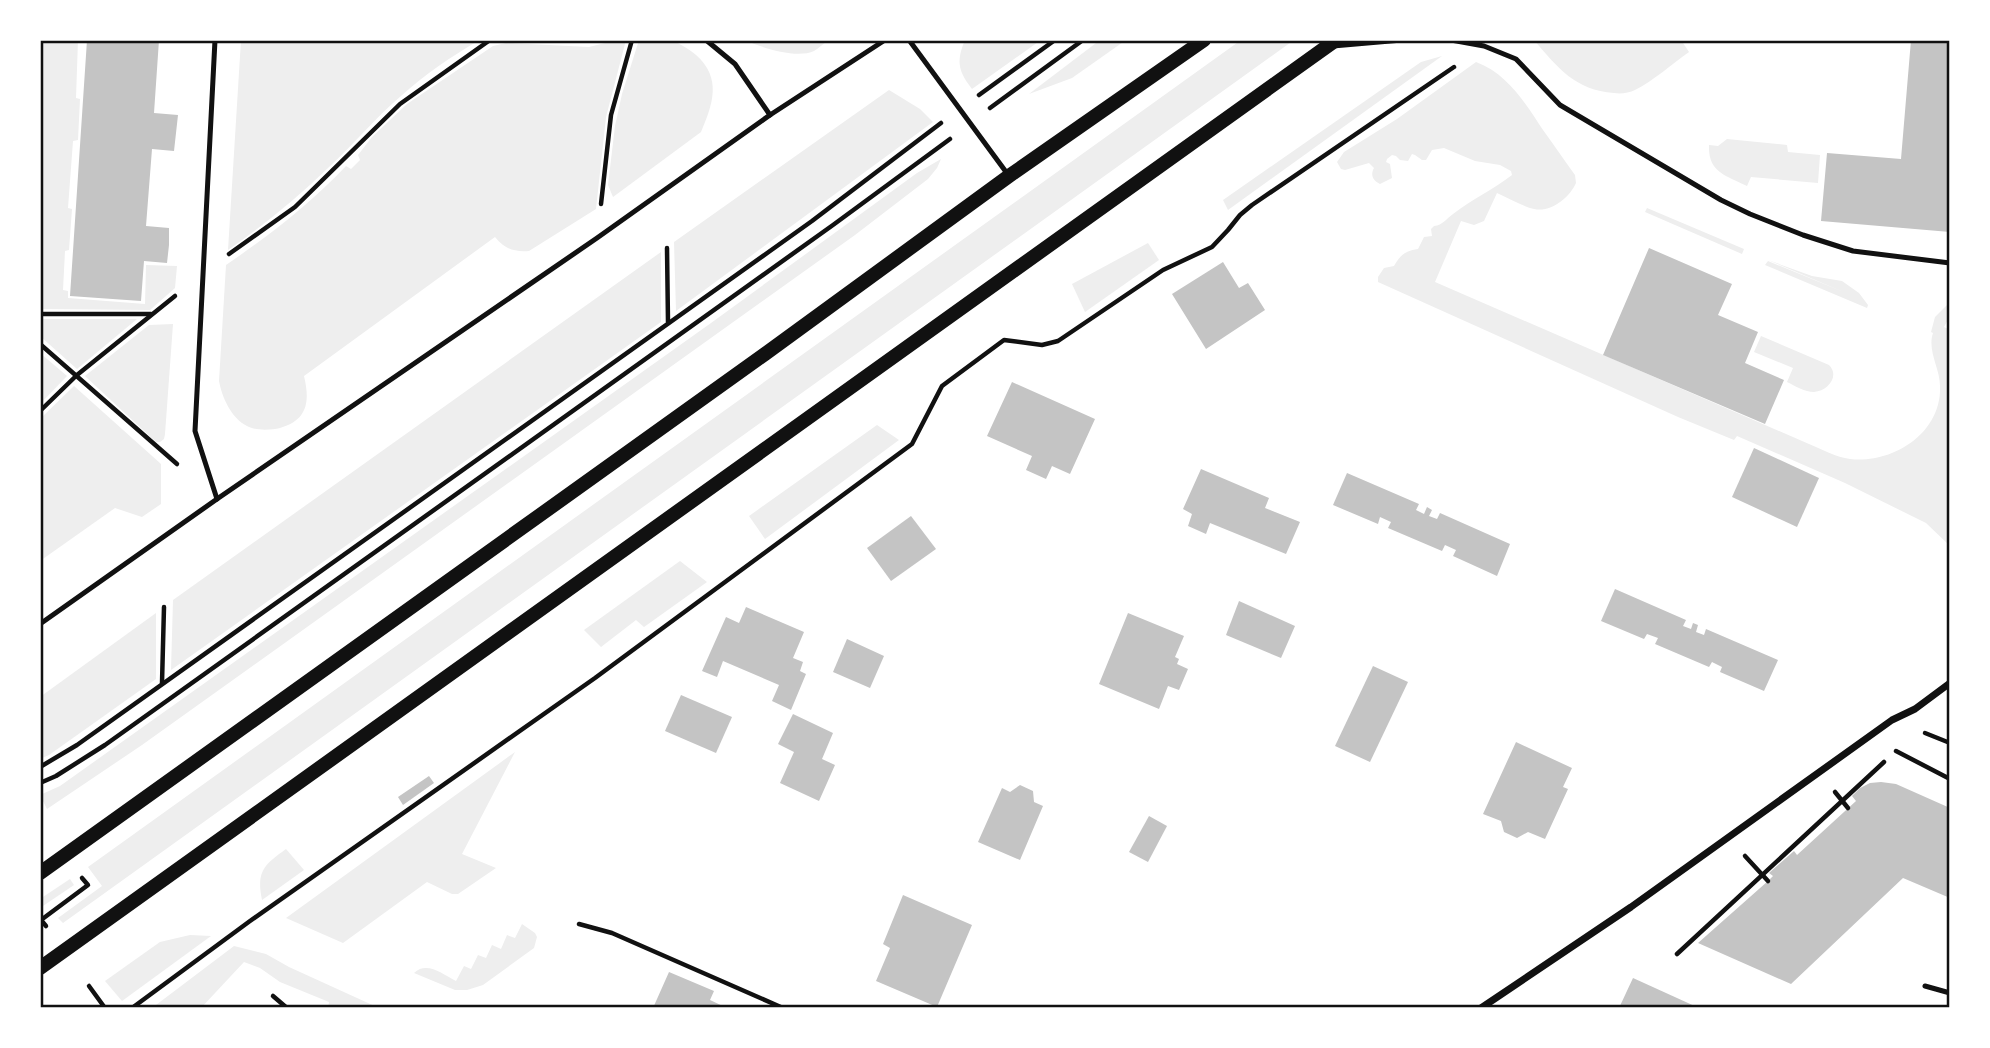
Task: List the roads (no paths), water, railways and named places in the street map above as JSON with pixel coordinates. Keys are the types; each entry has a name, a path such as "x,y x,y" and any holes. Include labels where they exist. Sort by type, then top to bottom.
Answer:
{"main road":[{"path":"40,873 1009,176 1204,40"},
{"path":"40,968 1332,44"}],"street":[{"path":"1480,1008 1631,906 1892,720 1915,709 1950,683"}],"lane":[{"path":"215,40 195,431 218,499"},
{"path":"706,40 735,64 770,116"},
{"path":"40,624 770,116 885,40"},
{"path":"909,40 1009,176"},
{"path":"1332,44 1402,40"},
{"path":"1451,40 1484,46 1516,59 1560,105 1728,203 1803,235 1853,251 1950,263"},
{"path":"1925,986 1950,993"}]}
